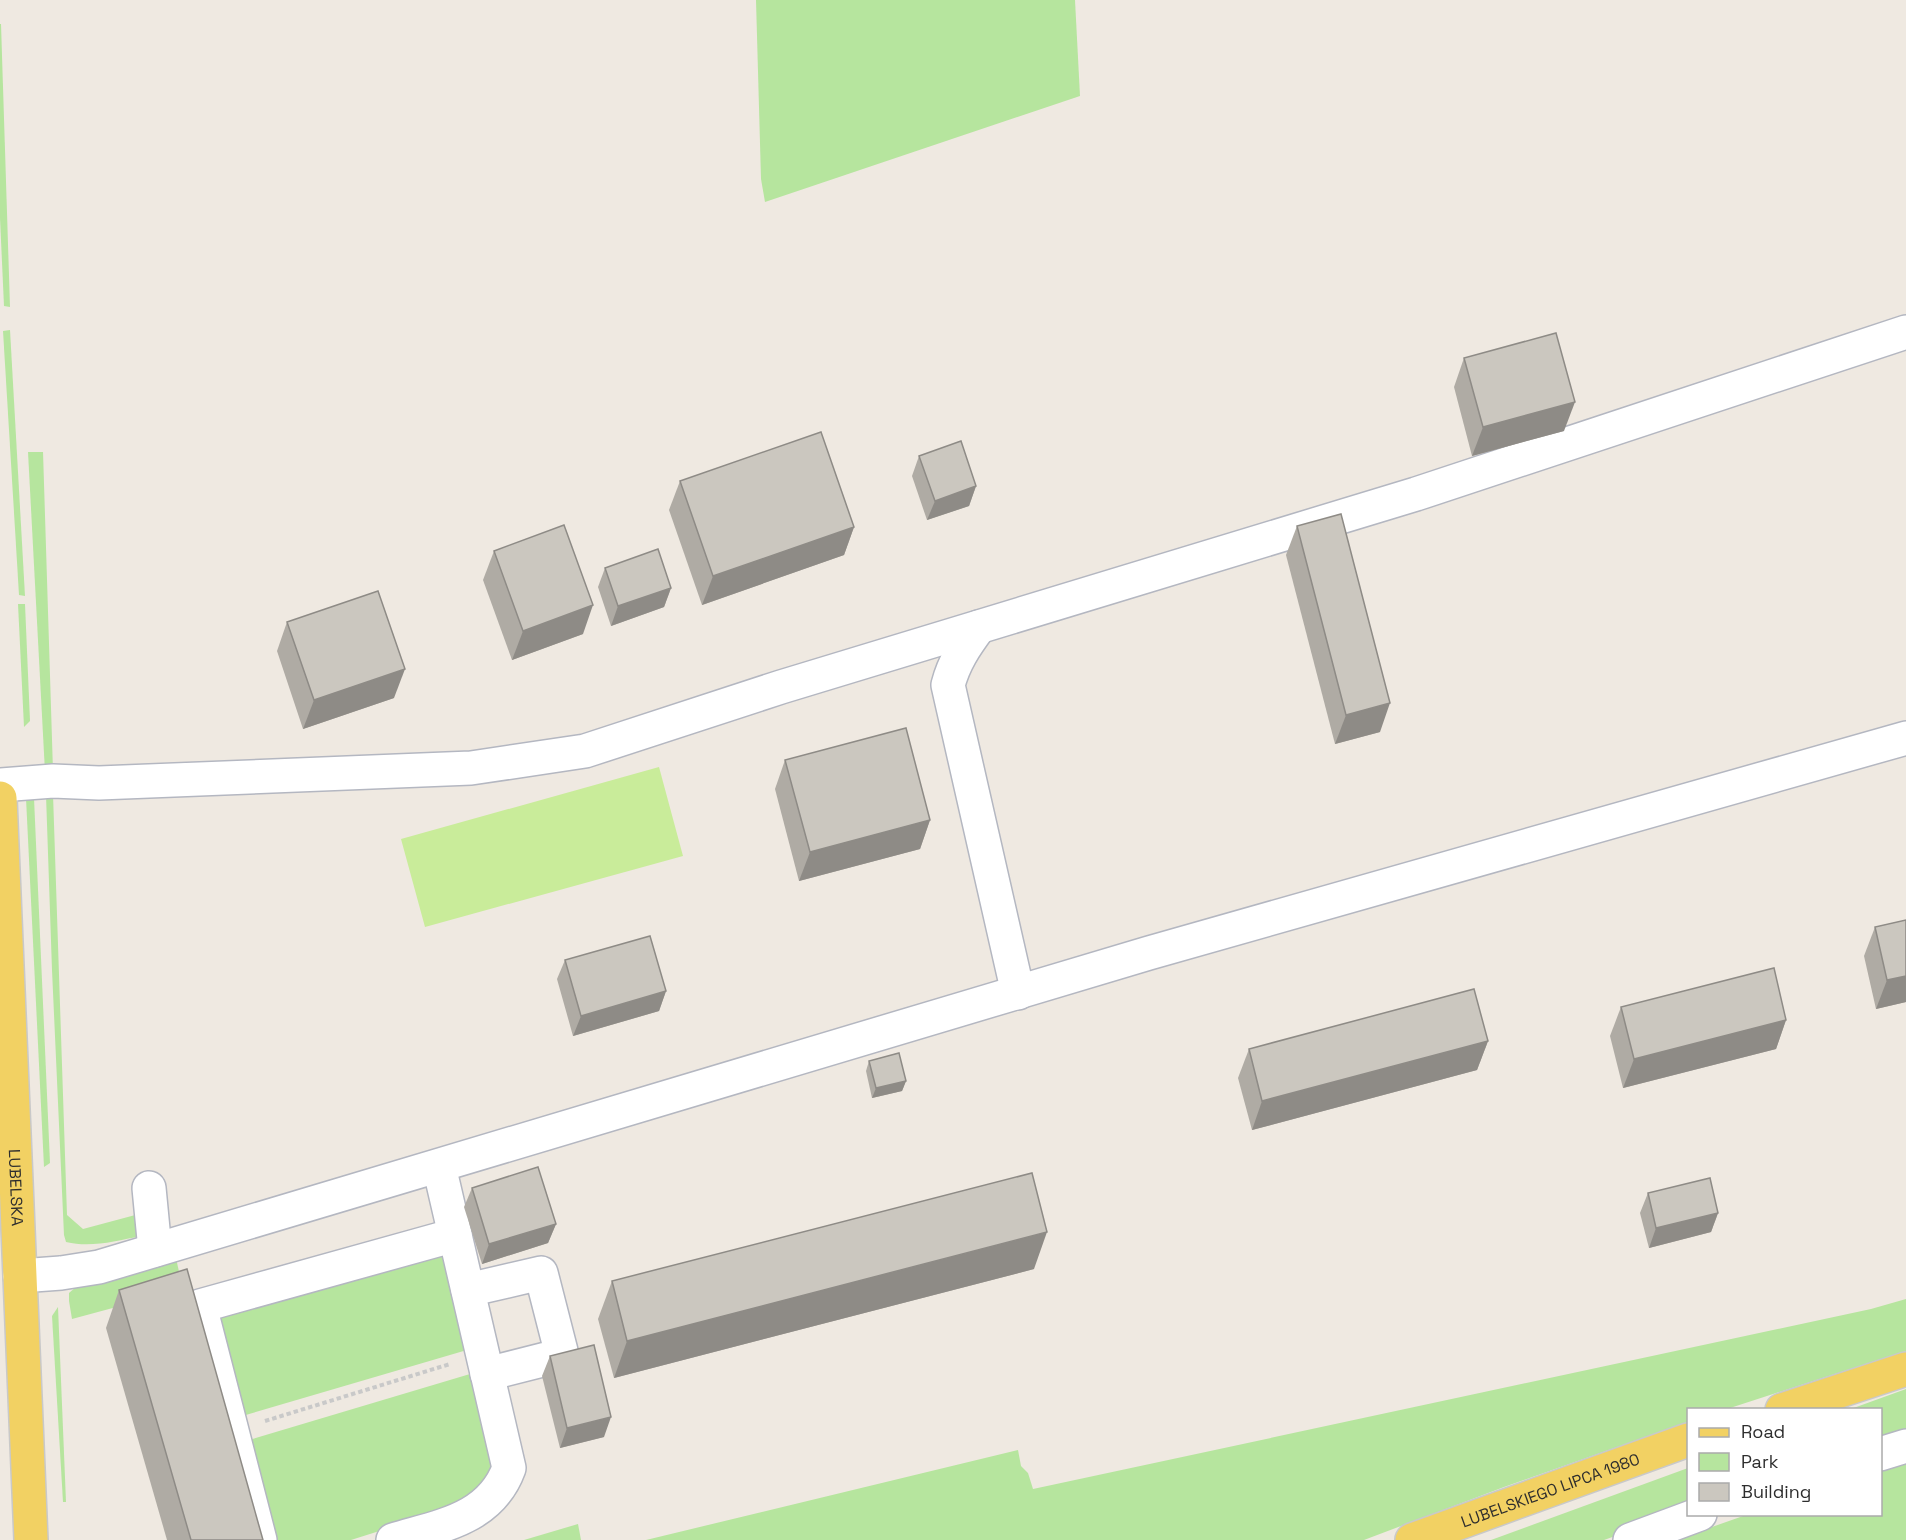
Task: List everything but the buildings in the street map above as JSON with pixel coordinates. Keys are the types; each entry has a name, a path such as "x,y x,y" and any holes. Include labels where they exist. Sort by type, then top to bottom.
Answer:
{"main road":[{"name":"LUBELSKA","path":"0,798 32,1540"},
{"path":"1788,1408 1906,1369"},
{"name":"LUBELSKIEGO LIPCA 1980","path":"1412,1540 1687,1441"}],"lane":[{"path":"0,785 53,781 99,783 471,768 585,751 894,652 1416,494 1906,332"},
{"path":"979,627 963,648 953,667 948,685 1018,993"},
{"path":"894,652 914,660 948,685"},
{"path":"20,1276 99,1267 1149,953 1906,738"},
{"path":"393,1540 461,1520 480,1508 503,1483 509,1468 439,1166"},
{"path":"149,1188 155,1251"},
{"path":"260,1540 200,1306 455,1234"},
{"path":"468,1290 542,1273 562,1355 485,1364"},
{"path":"1882,1454 1906,1446"},
{"path":"1630,1540 1697,1516"}],"path":[{"path":"232,1431 485,1364"}],"green space":[{"path":"756,0 1075,0 1080,96 765,202 761,179"},
{"path":"0,24 10,307 4,306 0,218"},
{"path":"10,330 25,596 19,595 3,331"},
{"path":"28,452 43,452 53,771 45,772"},
{"path":"18,604 25,604 30,721 24,727"},
{"path":"659,767 683,856 425,927 401,839"},
{"path":"53,794 67,1215 83,1229 139,1214 141,1236 104,1243 75,1244 66,1242 64,1235 46,795"},
{"path":"26,798 34,798 50,1163 44,1167"},
{"path":"440,1248 467,1350 239,1417 207,1311"},
{"path":"175,1254 183,1289 72,1319 69,1293 76,1287"},
{"path":"1906,1299 1906,1351 1730,1408 1687,1408 1687,1422 1504,1487 1364,1540 646,1540 1018,1450 1021,1466 1028,1473 1033,1489 1871,1309"},
{"path":"58,1307 66,1502 63,1502 52,1316"},
{"path":"470,1374 492,1464 487,1479 472,1497 455,1507 351,1540 268,1540 249,1440"},
{"path":"1906,1389 1906,1436 1882,1444 1882,1408 1854,1408"},
{"path":"1906,1462 1906,1540 1675,1540 1743,1516 1882,1516 1882,1470"},
{"path":"1687,1468 1687,1510 1604,1540 1491,1540"},
{"path":"578,1524 581,1540 524,1540"}]}
